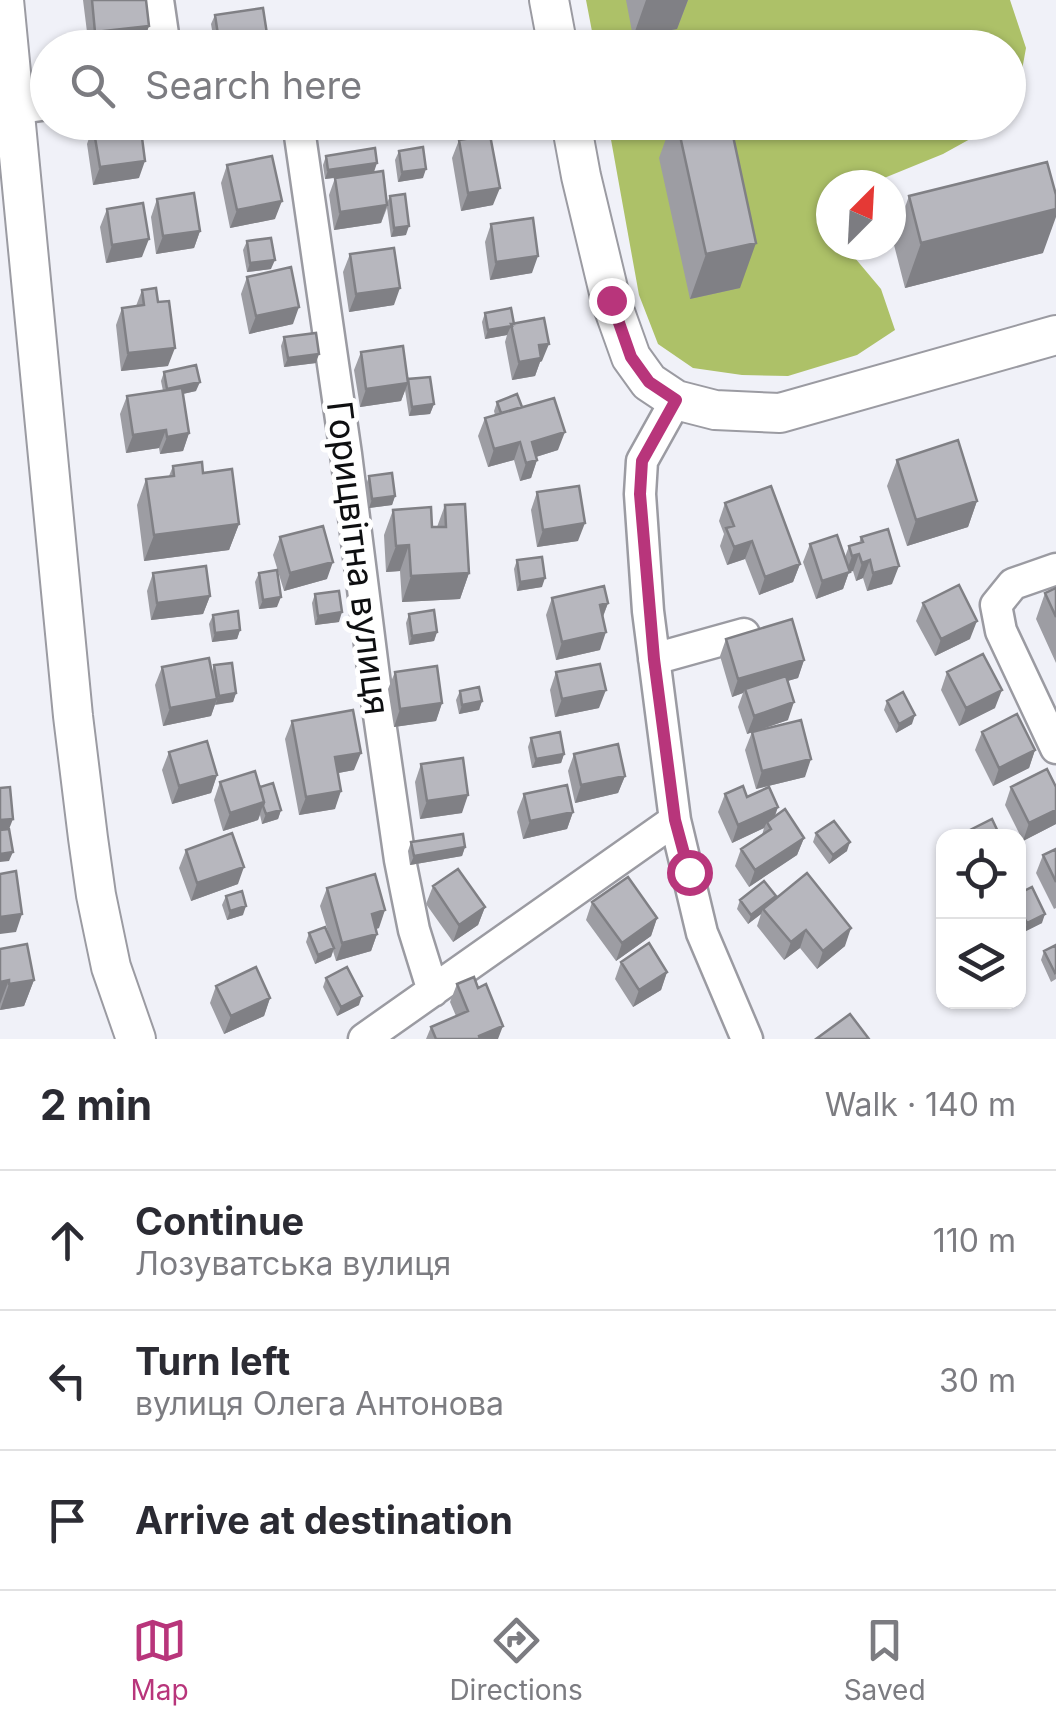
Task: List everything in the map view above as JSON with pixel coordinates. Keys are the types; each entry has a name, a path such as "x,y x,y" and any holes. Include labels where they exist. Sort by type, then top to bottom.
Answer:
{"main road":[{"path":"4,0 30,102"},
{"path":"549,0 555,30"},
{"path":"33,140 74,716 96,895 111,966 136,1039"},
{"path":"575,140 611,300 631,357 649,382 676,400 716,410 780,413 1056,335"}],"street":[{"path":"158,0 163,30"},
{"name":"Горицвітна вулиця","path":"301,140 400,860 414,930 433,991"},
{"path":"676,400 642,461 640,494 654,659 675,820 702,933 747,1039"},
{"path":"1056,569 1012,584 996,605 1001,631 1056,748"},
{"path":"654,659 744,634"},
{"path":"364,1039 675,820"}],"green space":[{"path":"586,0 1010,0 1020,30 592,30"},
{"path":"611,140 968,140 904,170 816,170 816,260 857,260 881,289 895,330 857,355 788,376 742,375 693,368 658,344 639,295"}],"building":[{"path":"92,0 146,0 149,26 95,30"},
{"path":"263,8 266,30 217,30 215,15"},
{"path":"95,140 142,140 145,161 100,167"},
{"path":"459,140 491,140 500,188 468,193"},
{"path":"681,140 734,140 756,243 706,254"},
{"path":"423,147 426,169 402,172 399,151"},
{"path":"375,148 377,163 328,170 326,156"},
{"path":"272,156 282,201 237,210 227,165"},
{"path":"1047,162 1056,209 921,243 909,196"},
{"path":"383,171 387,205 340,212 335,178"},
{"path":"194,193 200,231 163,236 157,199"},
{"path":"405,194 409,226 394,228 390,196"},
{"path":"143,203 149,239 112,245 107,209"},
{"path":"533,218 538,256 496,262 491,224"},
{"path":"271,238 275,260 250,263 247,241"},
{"path":"394,248 400,288 356,294 350,254"},
{"path":"291,267 299,307 256,316 247,277"},
{"path":"156,288 158,302 169,301 175,348 128,353 122,308 144,305 142,290"},
{"path":"511,308 512,326 488,330 485,313"},
{"path":"544,318 549,344 539,345 541,358 519,362 511,324"},
{"path":"316,333 319,354 288,358 284,337"},
{"path":"403,346 408,383 366,389 361,352"},
{"path":"196,365 200,382 167,389 164,372"},
{"path":"430,377 434,404 412,407 408,379"},
{"path":"182,388 189,433 167,437 166,430 133,435 127,396"},
{"path":"517,394 522,407 501,413 497,402"},
{"path":"554,398 565,432 532,442 537,460 526,463 520,442 494,449 485,418"},
{"path":"958,440 977,501 916,520 897,460"},
{"path":"202,462 203,473 232,469 239,524 154,535 146,479 174,476 173,466"},
{"path":"392,473 395,496 372,499 369,476"},
{"path":"579,486 585,523 543,530 537,492"},
{"path":"771,486 800,564 765,577 752,541 734,547 726,528 734,526 725,503"},
{"path":"465,504 469,573 411,576 409,545 396,546 393,510 431,507 432,527 446,527 445,505"},
{"path":"323,526 333,562 290,573 280,537"},
{"path":"888,529 899,566 873,573 870,560 862,563 859,554 852,556 849,546 863,542 861,537"},
{"path":"837,535 850,572 822,581 810,544"},
{"path":"542,557 545,578 520,582 517,560"},
{"path":"206,566 210,596 157,603 153,573"},
{"path":"277,570 281,597 263,600 259,573"},
{"path":"959,585 977,621 941,639 923,603"},
{"path":"604,586 608,603 600,605 606,632 562,642 552,598"},
{"path":"1056,588 1056,617 1045,593"},
{"path":"339,591 342,612 318,616 315,594"},
{"path":"434,610 437,632 412,636 409,614"},
{"path":"238,611 240,630 215,633 213,615"},
{"path":"792,619 804,660 738,679 726,639"},
{"path":"983,654 1002,690 966,708 947,672"},
{"path":"209,658 217,699 170,708 162,667"},
{"path":"232,663 236,693 219,696 214,665"},
{"path":"600,664 606,690 562,699 556,672"},
{"path":"437,666 442,703 400,709 395,672"},
{"path":"786,676 794,702 754,716 745,689"},
{"path":"479,687 482,701 462,705 460,691"},
{"path":"903,692 915,715 899,724 887,701"},
{"path":"353,710 361,753 335,757 341,791 306,797 292,721"},
{"path":"1017,714 1035,750 999,768 982,732"},
{"path":"801,720 811,759 762,771 752,732"},
{"path":"560,732 564,754 536,759 531,738"},
{"path":"207,741 217,775 179,786 169,752"},
{"path":"618,744 625,776 581,785 574,754"},
{"path":"463,758 468,795 427,801 421,764"},
{"path":"1047,769 1056,787 1056,810 1029,823 1011,787"},
{"path":"255,771 264,802 230,813 220,782"},
{"path":"273,783 281,810 266,814 260,787"},
{"path":"567,785 573,812 530,821 524,794"},
{"path":"743,786 747,797 769,787 778,807 738,825 725,794"},
{"path":"10,787 13,819 0,820 0,788"},
{"path":"785,809 804,838 755,870 741,849 771,829 767,822"},
{"path":"992,819 997,829 972,829"},
{"path":"834,821 850,842 833,855 816,833"},
{"path":"9,829 13,852 0,854 0,830"},
{"path":"232,833 244,867 197,883 186,850"},
{"path":"463,834 465,847 414,856 411,842"},
{"path":"1056,849 1056,882 1043,855"},
{"path":"458,869 485,907 459,925 433,886"},
{"path":"16,871 22,914 0,917 0,874"},
{"path":"807,873 851,928 823,951 806,930 791,942 763,909"},
{"path":"375,874 385,910 372,914 377,934 342,943 327,888"},
{"path":"628,877 657,918 622,943 592,902"},
{"path":"764,881 776,896 751,915 740,900"},
{"path":"1032,887 1045,914 1027,923 1026,921 1026,890"},
{"path":"242,891 246,906 230,911 226,896"},
{"path":"325,927 334,948 318,955 309,933"},
{"path":"649,943 667,972 639,990 621,962"},
{"path":"27,944 34,980 0,982 0,949"},
{"path":"1056,945 1056,972 1055,973 1044,951"},
{"path":"256,967 270,998 231,1016 216,986"},
{"path":"347,967 362,996 341,1007 326,978"},
{"path":"474,977 478,988 486,984 503,1026 479,1036 480,1039 436,1039 431,1027 468,1011 457,984"},
{"path":"850,1014 869,1039 816,1039"}],"route":[{"path":"611,300 631,357 649,382 676,400 642,461 640,494 654,659 675,820 689,872"}]}
